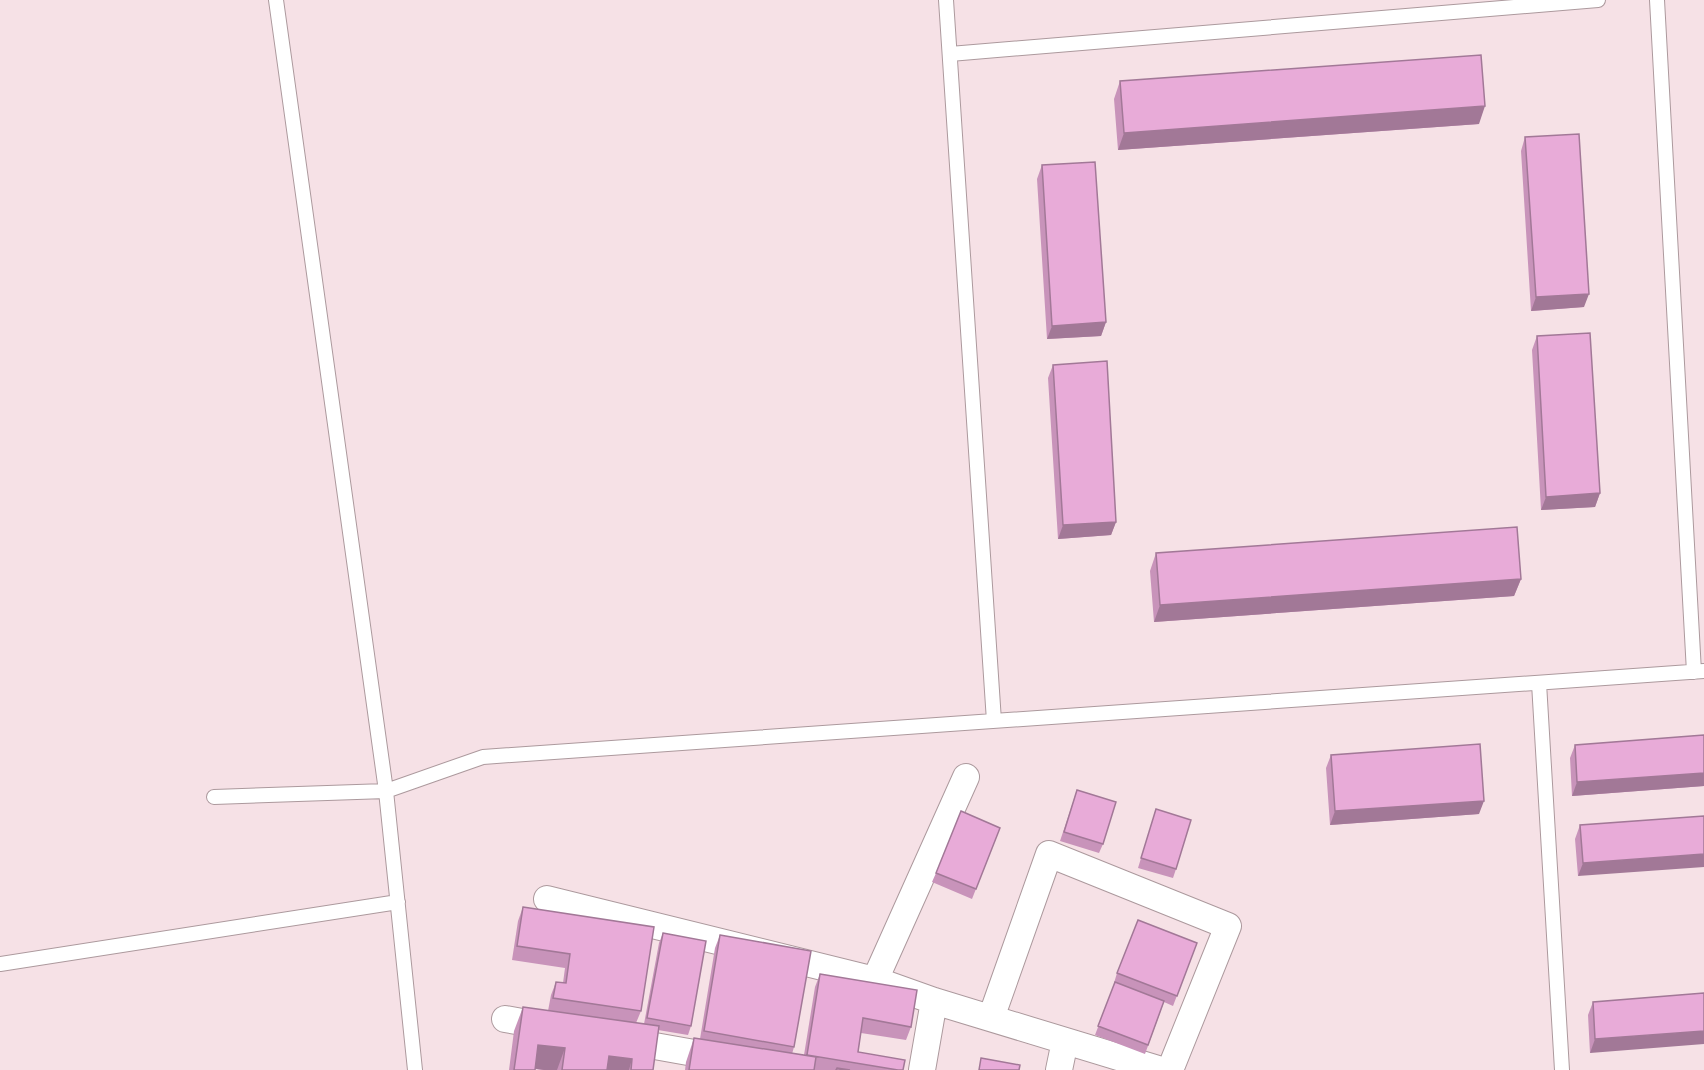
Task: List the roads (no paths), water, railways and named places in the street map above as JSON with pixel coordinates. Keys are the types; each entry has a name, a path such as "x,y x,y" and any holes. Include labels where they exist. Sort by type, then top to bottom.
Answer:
{"street":[{"path":"876,980 966,777"},
{"path":"991,1018 1049,854 1227,926 1170,1070"},
{"path":"547,899 876,980 934,1001 1161,1070"},
{"path":"922,1070 934,1001"},
{"path":"505,1019 587,1034 667,1059 789,1070"},
{"path":"1059,1070 1065,1041"}],"lane":[{"path":"276,0 386,791 415,1070"},
{"path":"946,0 994,721"},
{"path":"950,54 1598,0"},
{"path":"214,797 386,791 483,757 1699,671 1657,0"},
{"path":"1539,683 1562,1070"},
{"path":"0,964 398,902"}]}
